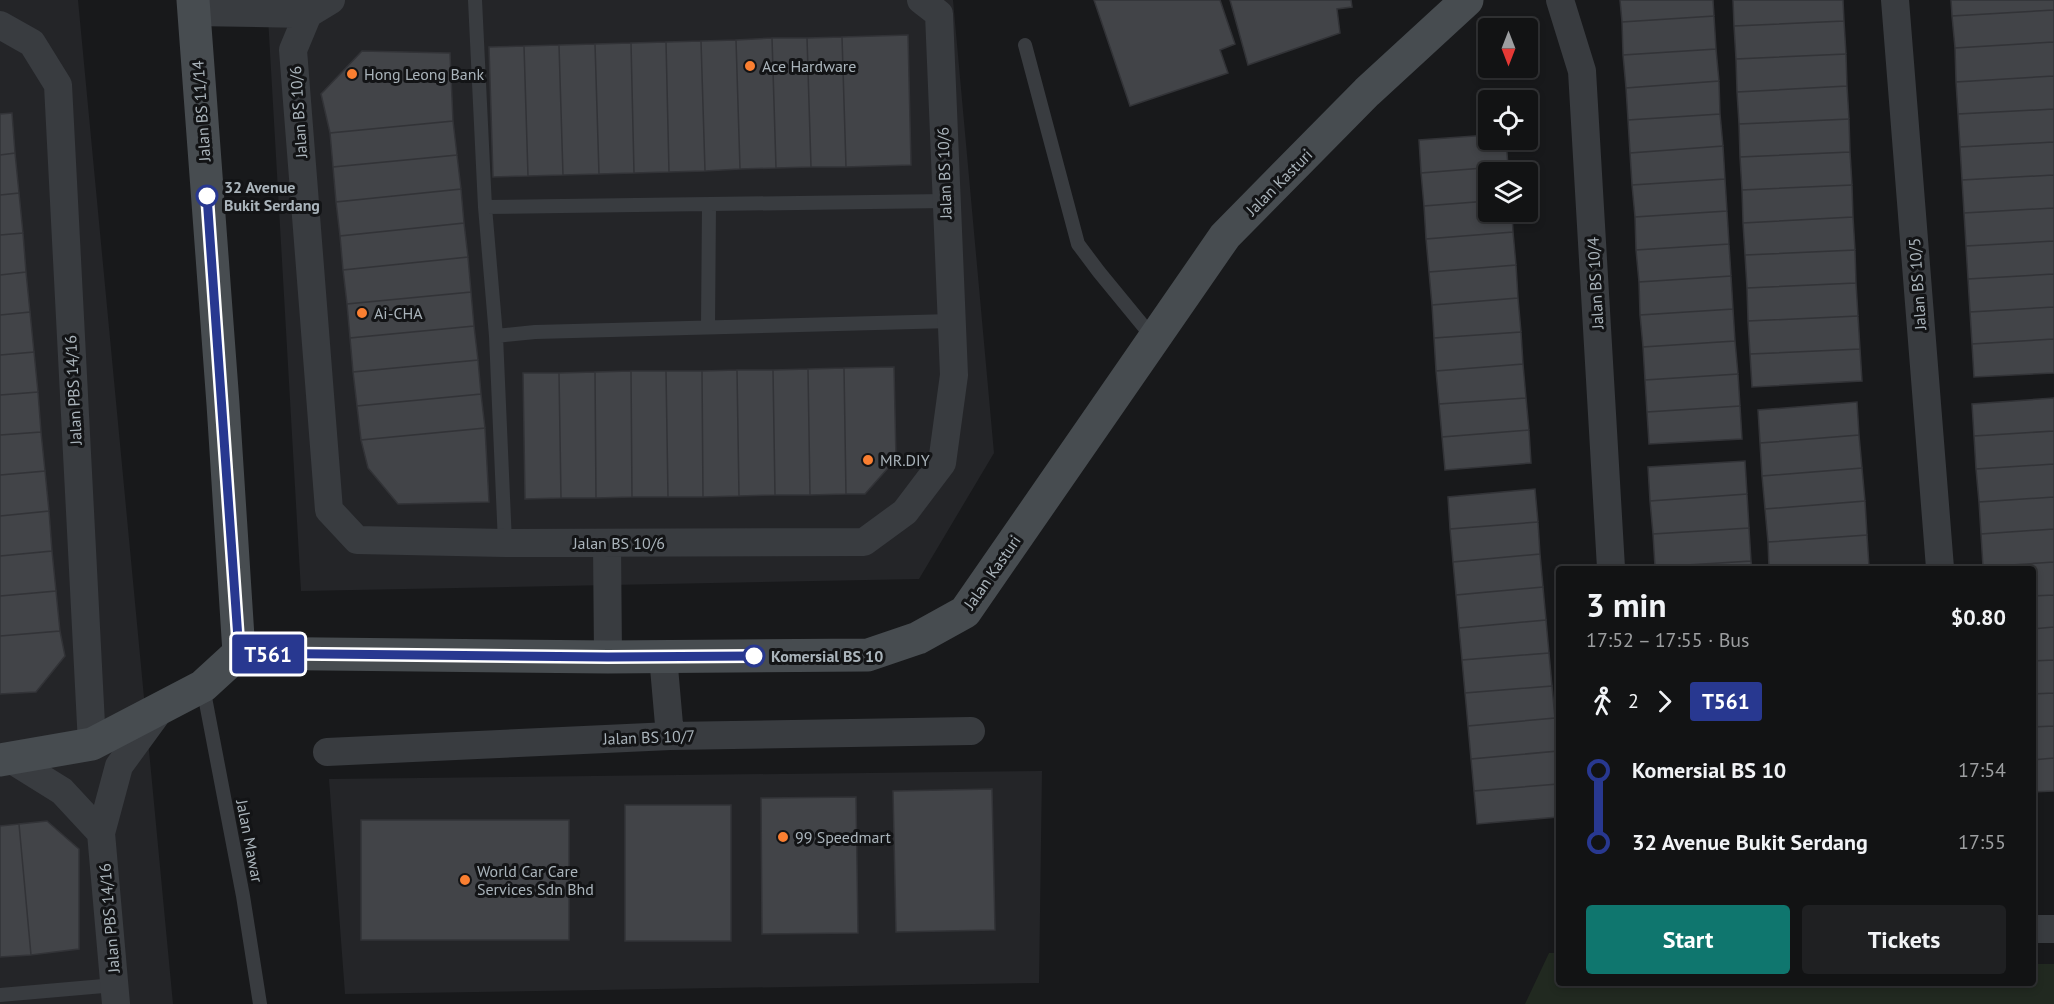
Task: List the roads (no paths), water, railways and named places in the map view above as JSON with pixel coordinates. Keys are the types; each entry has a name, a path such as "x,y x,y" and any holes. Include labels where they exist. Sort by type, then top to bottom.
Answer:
{"street":[{"name":"Jalan BS 10/6","path":"319,7 294,50 329,510 357,540 505,543 864,542 905,512 942,463 954,375 939,14 921,0"},
{"name":"Jalan Kasturi","path":"239,653 608,657 868,655 918,638 965,612 1225,236 1367,92 1467,0"},
{"name":"Jalan BS 10/4","path":"1560,0 1582,71 1611,566"},
{"name":"Jalan BS 10/5","path":"1895,0 1940,566"},
{"path":"193,6 319,7"},
{"name":"Jalan BS 11/14","path":"193,6 239,653"},
{"name":"Jalan PBS 14/16","path":"0,25 32,42 58,85 92,744"},
{"path":"607,543 608,657"},
{"path":"4,759 92,744 203,686 239,653"},
{"path":"663,656 670,736"},
{"path":"101,833 119,766 162,707"},
{"name":"Jalan BS 10/7","path":"327,752 670,736 970,731"},
{"path":"4,759 62,791 101,833"},
{"name":"Jalan PBS 14/16","path":"101,833 116,994"},
{"path":"2036,929 2054,929"}],"lane":[{"path":"475,0 485,207 496,336 505,543"},
{"path":"1025,45 1078,244 1154,339"},
{"path":"485,207 945,201"},
{"path":"708,327 709,205"},
{"path":"496,336 535,332 952,321"},
{"name":"Jalan Mawar","path":"203,686 243,896 260,1004"},
{"path":"0,995 116,994"}],"place":[{"name":"Ace Hardware","path":"750,66"},
{"name":"Hong Leong Bank","path":"352,74"},
{"name":"32 Avenue Bukit Serdang","path":"207,196"},
{"name":"Ai-CHA","path":"362,313"},
{"name":"MR.DIY","path":"868,460"},
{"name":"Komersial BS 10","path":"754,656"},
{"name":"99 Speedmart","path":"783,837"},
{"name":"World Car Care Services Sdn Bhd","path":"465,880"}]}
